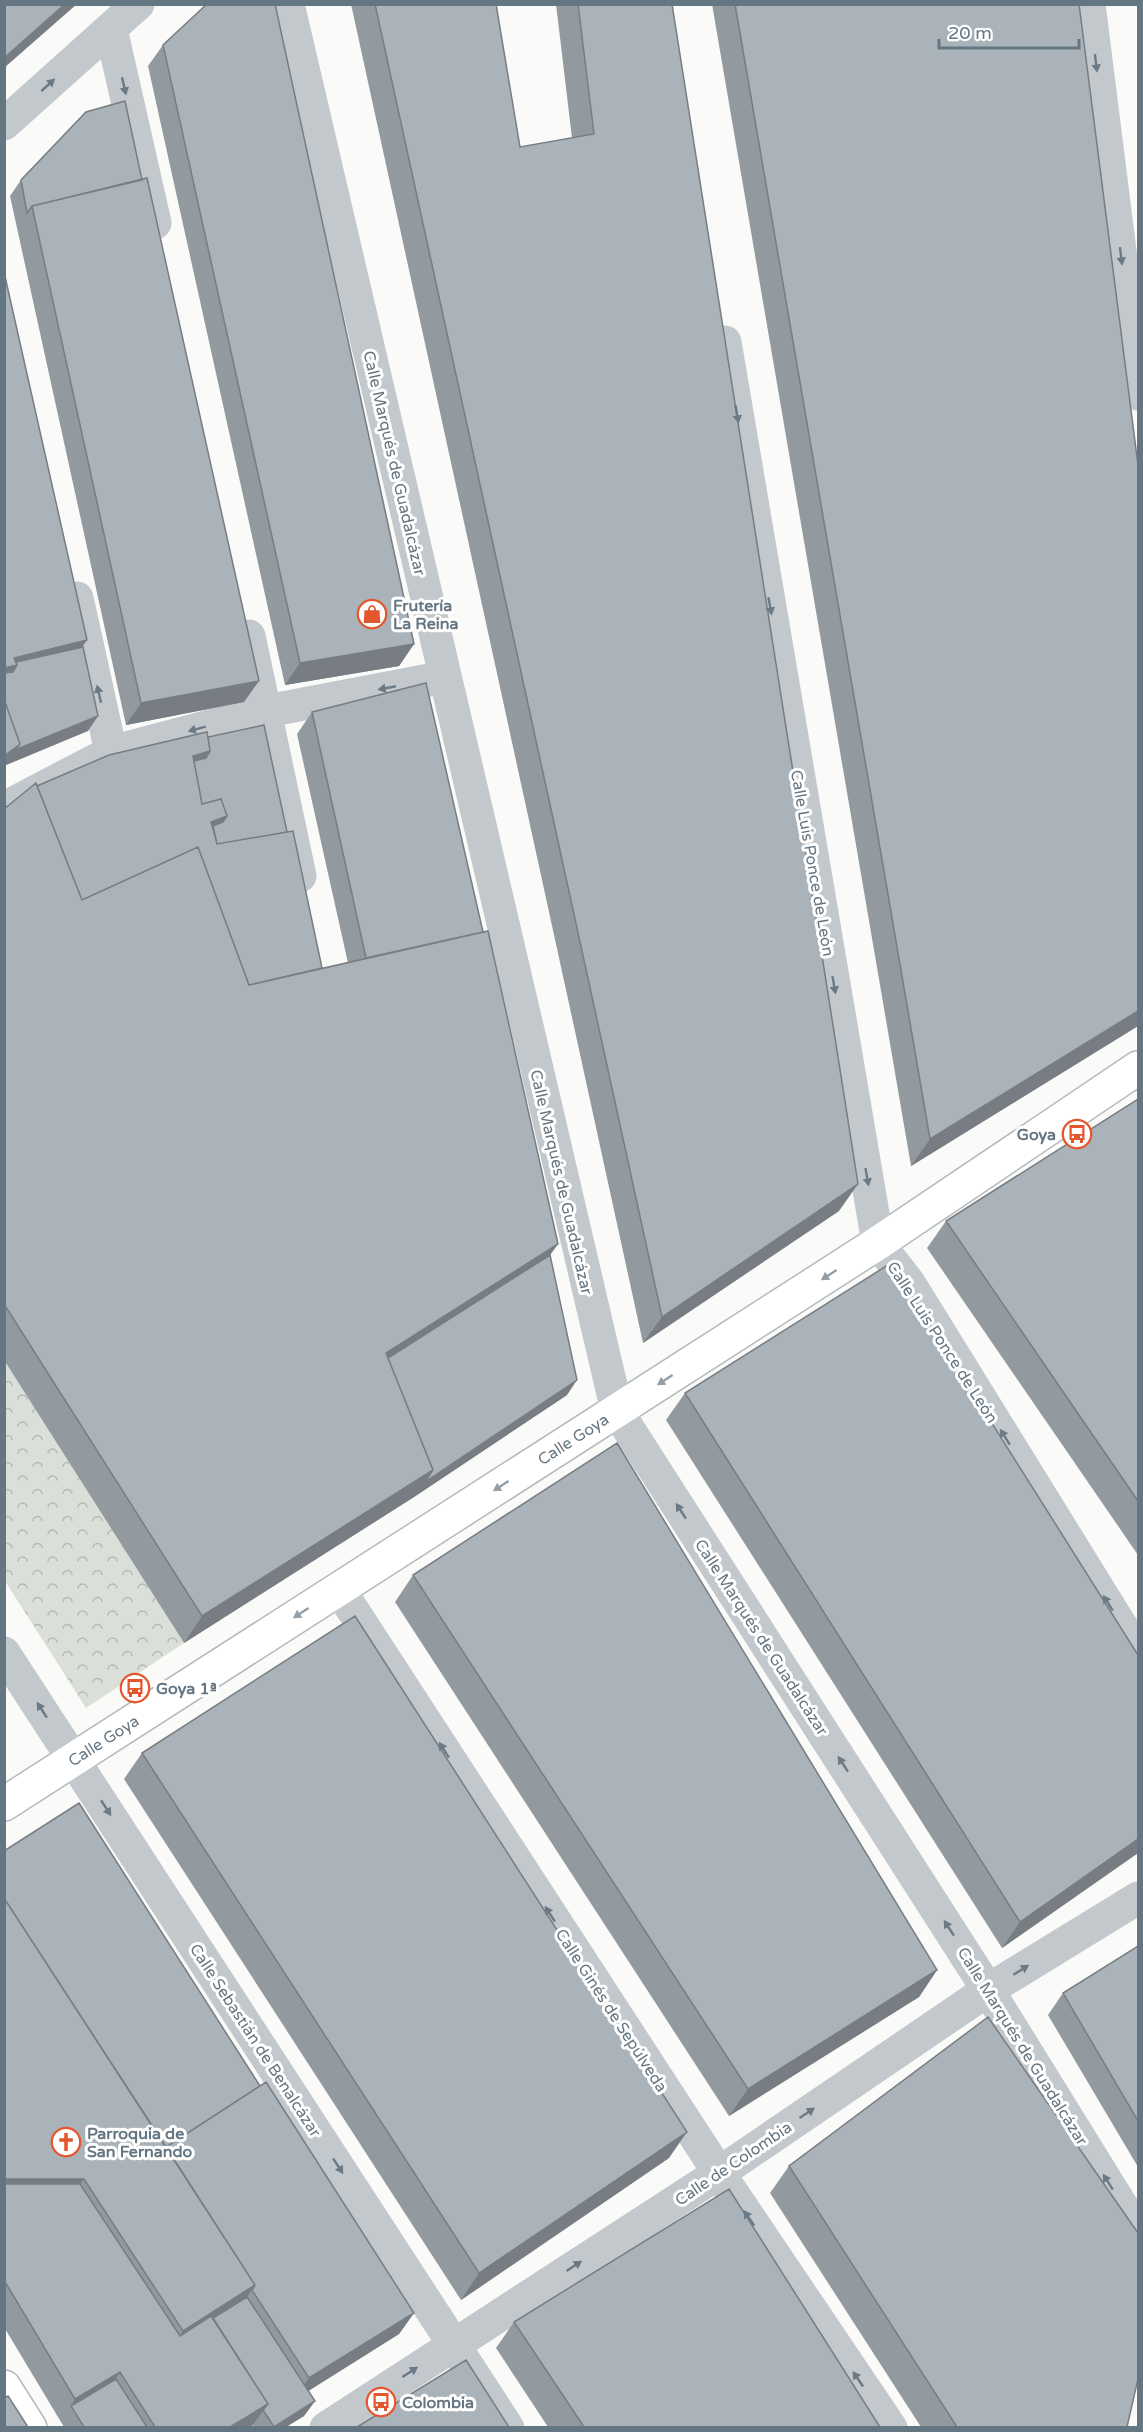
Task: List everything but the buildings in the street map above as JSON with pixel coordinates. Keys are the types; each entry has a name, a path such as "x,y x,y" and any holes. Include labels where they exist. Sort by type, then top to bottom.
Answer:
{"street":[{"path":"4,124 138,4"},
{"name":"Calle Marqués de Guadalcázar","path":"288,4 617,1411 988,1990 1138,2232"},
{"path":"1089,4 1138,394"},
{"path":"111,29 163,257"},
{"name":"Calle Luis Ponce de León","path":"719,309 878,1243 909,1283 1138,1653"},
{"path":"70,568 111,752"},
{"path":"242,604 267,711 305,901"},
{"path":"4,808 111,752 267,711 445,677"},
{"name":"Calle Goya","path":"4,1804 878,1243 1138,1068"},
{"name":"Calle Ginés de Sepúlveda","path":"339,1589 719,2174 891,2427"},
{"name":"Calle Sebastián de Benalcázar","path":"4,1653 508,2427"},
{"name":"Calle de Colombia","path":"326,2427 719,2174 988,1990 1138,1898"},
{"path":"4,2387 30,2427"}],"green space":[{"path":"4,1360 184,1643 86,1708 5,1581"}],"place":[{"name":"Frutería La Reina","path":"372,614"},
{"name":"Goya","path":"1077,1134"},
{"name":"Goya 1ª","path":"135,1688"},
{"name":"Parroquia de San Fernando","path":"66,2142"},
{"name":"Colombia","path":"381,2402"}]}
